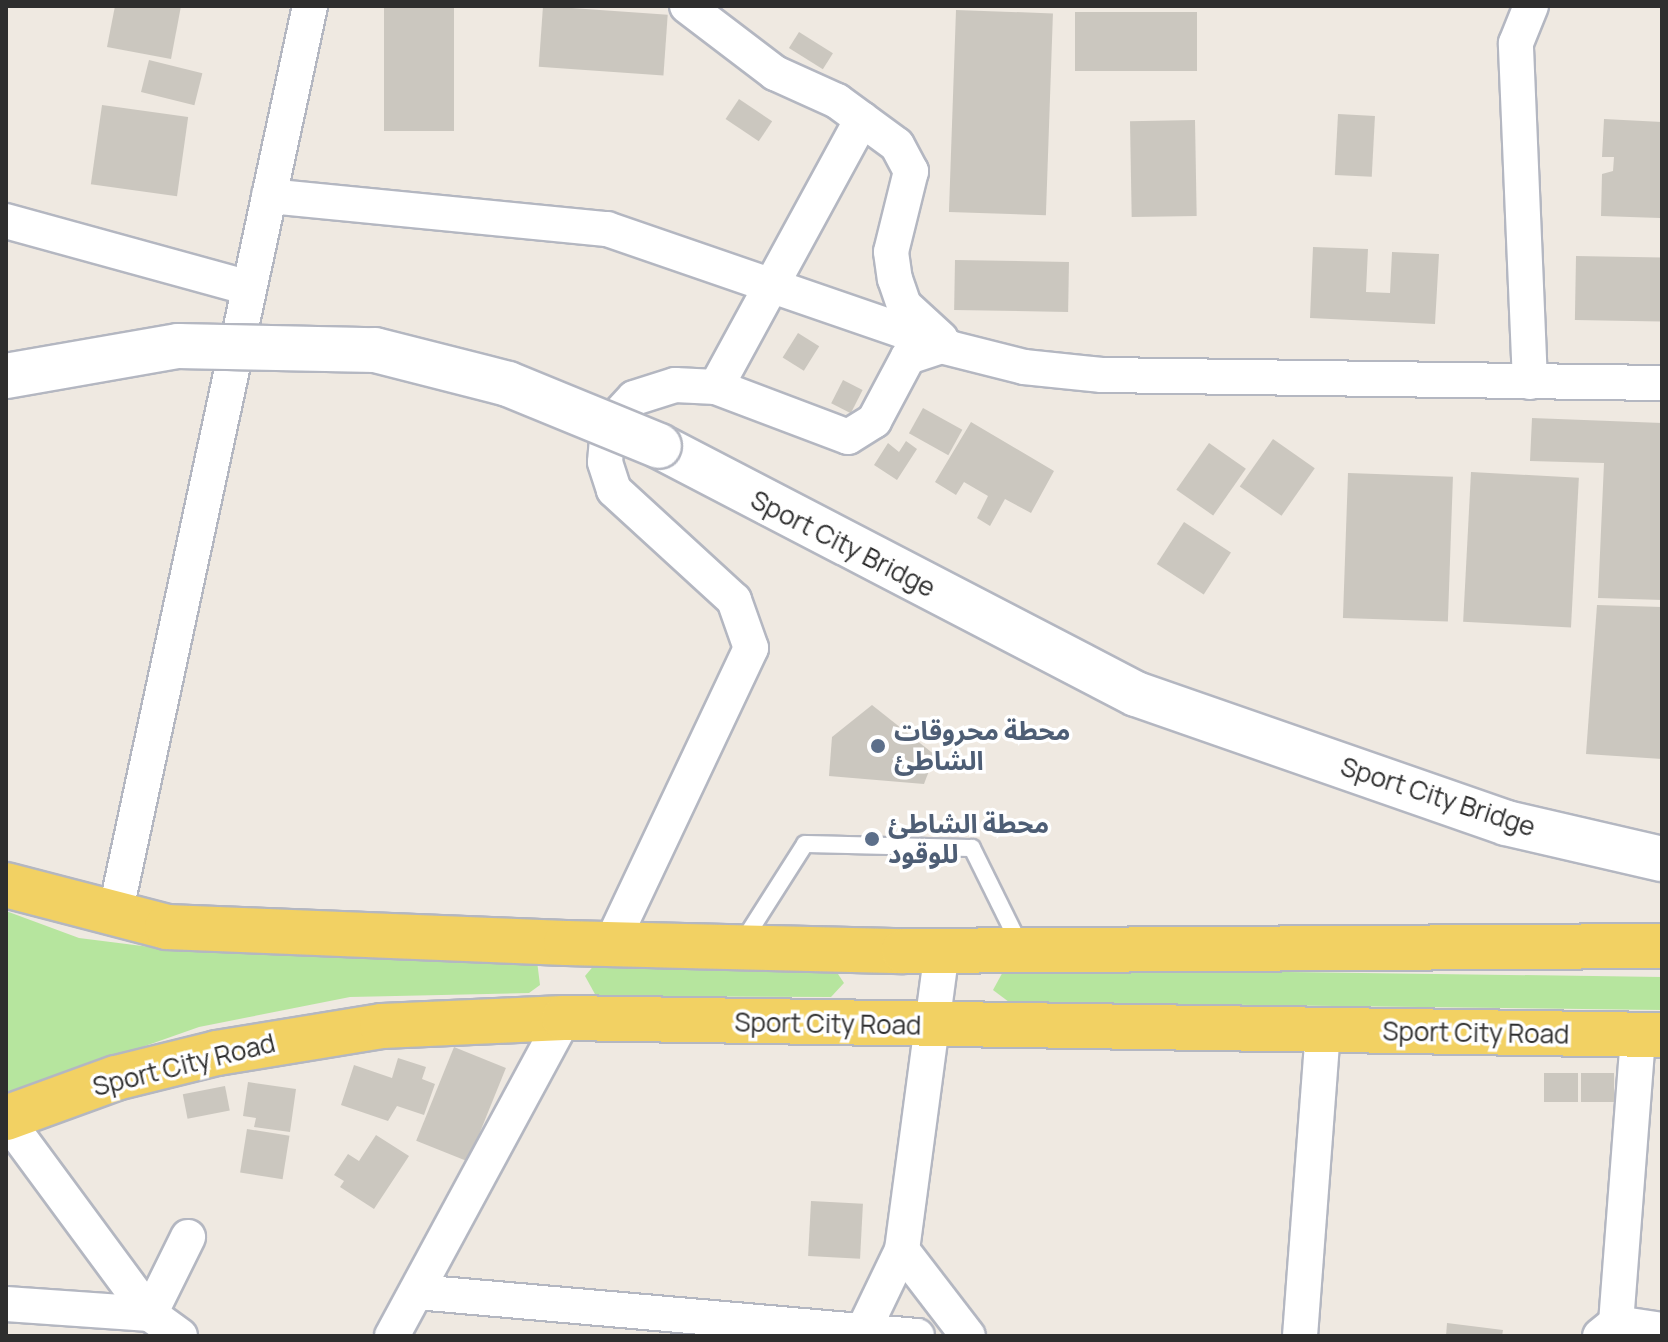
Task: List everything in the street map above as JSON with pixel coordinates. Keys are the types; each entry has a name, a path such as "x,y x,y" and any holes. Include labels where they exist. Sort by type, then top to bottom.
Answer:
{"main road":[{"name":"Sport City Bridge","path":"6,376 178,346 375,350 508,384 659,446 1136,694 1506,823 1662,859"},
{"path":"6,885 167,927 942,951 1662,946"},
{"name":"Sport City Road","path":"6,1119 116,1078 299,1036 564,1018 1650,1035"}],"street":[{"path":"115,914 310,6"},
{"path":"687,6 775,73 862,119 897,145 911,171 891,252 904,305 951,347"},
{"path":"1530,382 1516,43 1531,6"},
{"path":"716,387 862,119"},
{"path":"269,196 607,229 770,289 1024,367 1102,375 1662,383"},
{"path":"6,221 249,288"},
{"path":"613,940 751,648 734,600 614,490 604,444 608,426 634,398 675,385 716,387 848,437 874,421 908,357 951,347"},
{"path":"863,1331 902,1250 942,951"},
{"path":"392,1336 564,1018"},
{"path":"1300,1336 1323,1031"},
{"path":"1650,1035 1610,1332 1662,1330"},
{"path":"6,1119 150,1314 180,1336"},
{"path":"150,1314 188,1237"},
{"path":"902,1250 968,1336"},
{"path":"417,1292 917,1336"},
{"path":"6,1304 150,1314"}],"lane":[{"path":"741,945 805,844 972,848 1023,950"}],"green space":[{"path":"6,911 79,938 166,949 537,961 540,985 529,993 350,997 199,1027 6,1095"},
{"path":"596,963 834,968 844,983 831,997 596,996 585,976"},
{"path":"1005,968 1662,977 1662,1010 1009,1002 993,990"}],"building":[{"path":"115,6 181,6 171,59 107,47"},
{"path":"384,6 454,6 454,131 384,131"},
{"path":"543,6 668,15 663,76 539,67"},
{"path":"956,10 1053,13 1046,215 949,212"},
{"path":"1075,12 1197,12 1197,71 1075,71"},
{"path":"799,32 833,53 823,69 789,48"},
{"path":"149,60 202,73 194,105 141,92"},
{"path":"739,99 772,121 759,141 726,119"},
{"path":"102,105 188,117 177,196 91,184"},
{"path":"1338,114 1375,116 1372,177 1335,175"},
{"path":"1604,119 1662,122 1660,218 1601,216 1602,174 1613,171 1614,157 1602,157"},
{"path":"1195,120 1197,216 1132,217 1130,121"},
{"path":"1313,247 1368,249 1366,292 1390,293 1392,252 1439,254 1435,324 1310,318"},
{"path":"1576,256 1662,258 1661,321 1575,320"},
{"path":"955,260 1069,262 1068,312 954,310"},
{"path":"798,333 819,346 804,371 783,358"},
{"path":"843,380 863,390 851,413 831,403"},
{"path":"923,408 962,430 948,455 909,433"},
{"path":"1532,418 1662,423 1662,600 1598,598 1604,463 1530,461"},
{"path":"971,422 1054,471 1031,513 1005,499 990,526 977,518 988,496 964,482 956,495 935,482"},
{"path":"1273,439 1315,468 1282,516 1240,487"},
{"path":"906,441 917,449 897,480 874,465 888,443 899,452"},
{"path":"1209,443 1246,469 1213,516 1176,490"},
{"path":"1471,472 1579,478 1571,627 1463,622"},
{"path":"1348,473 1453,477 1448,622 1343,618"},
{"path":"1184,522 1231,552 1204,594 1157,564"},
{"path":"1597,605 1662,607 1662,759 1586,754"},
{"name":"محطة محروقات الشاطئ","path":"872,705 935,755 924,784 829,776 832,737"},
{"path":"454,1047 506,1068 468,1162 416,1141"},
{"path":"398,1058 426,1067 422,1079 435,1084 424,1115 397,1106 388,1121 341,1105 354,1065 392,1078"},
{"path":"1544,1073 1578,1073 1578,1102 1544,1102"},
{"path":"1581,1073 1614,1073 1614,1102 1581,1102"},
{"path":"248,1082 296,1089 290,1132 254,1127 256,1118 243,1116"},
{"path":"225,1086 230,1111 188,1119 183,1094"},
{"path":"247,1129 289,1136 283,1179 240,1172"},
{"path":"376,1135 409,1156 374,1209 340,1187 344,1181 334,1175 348,1154 359,1161"},
{"path":"811,1201 863,1204 860,1259 808,1256"},
{"path":"1447,1323 1503,1330 1502,1336 1446,1336"}],"place":[{"name":"محطة محروقات الشاطئ","path":"878,746"},
{"name":"محطة الشاطئ للوقود","path":"872,839"}]}
